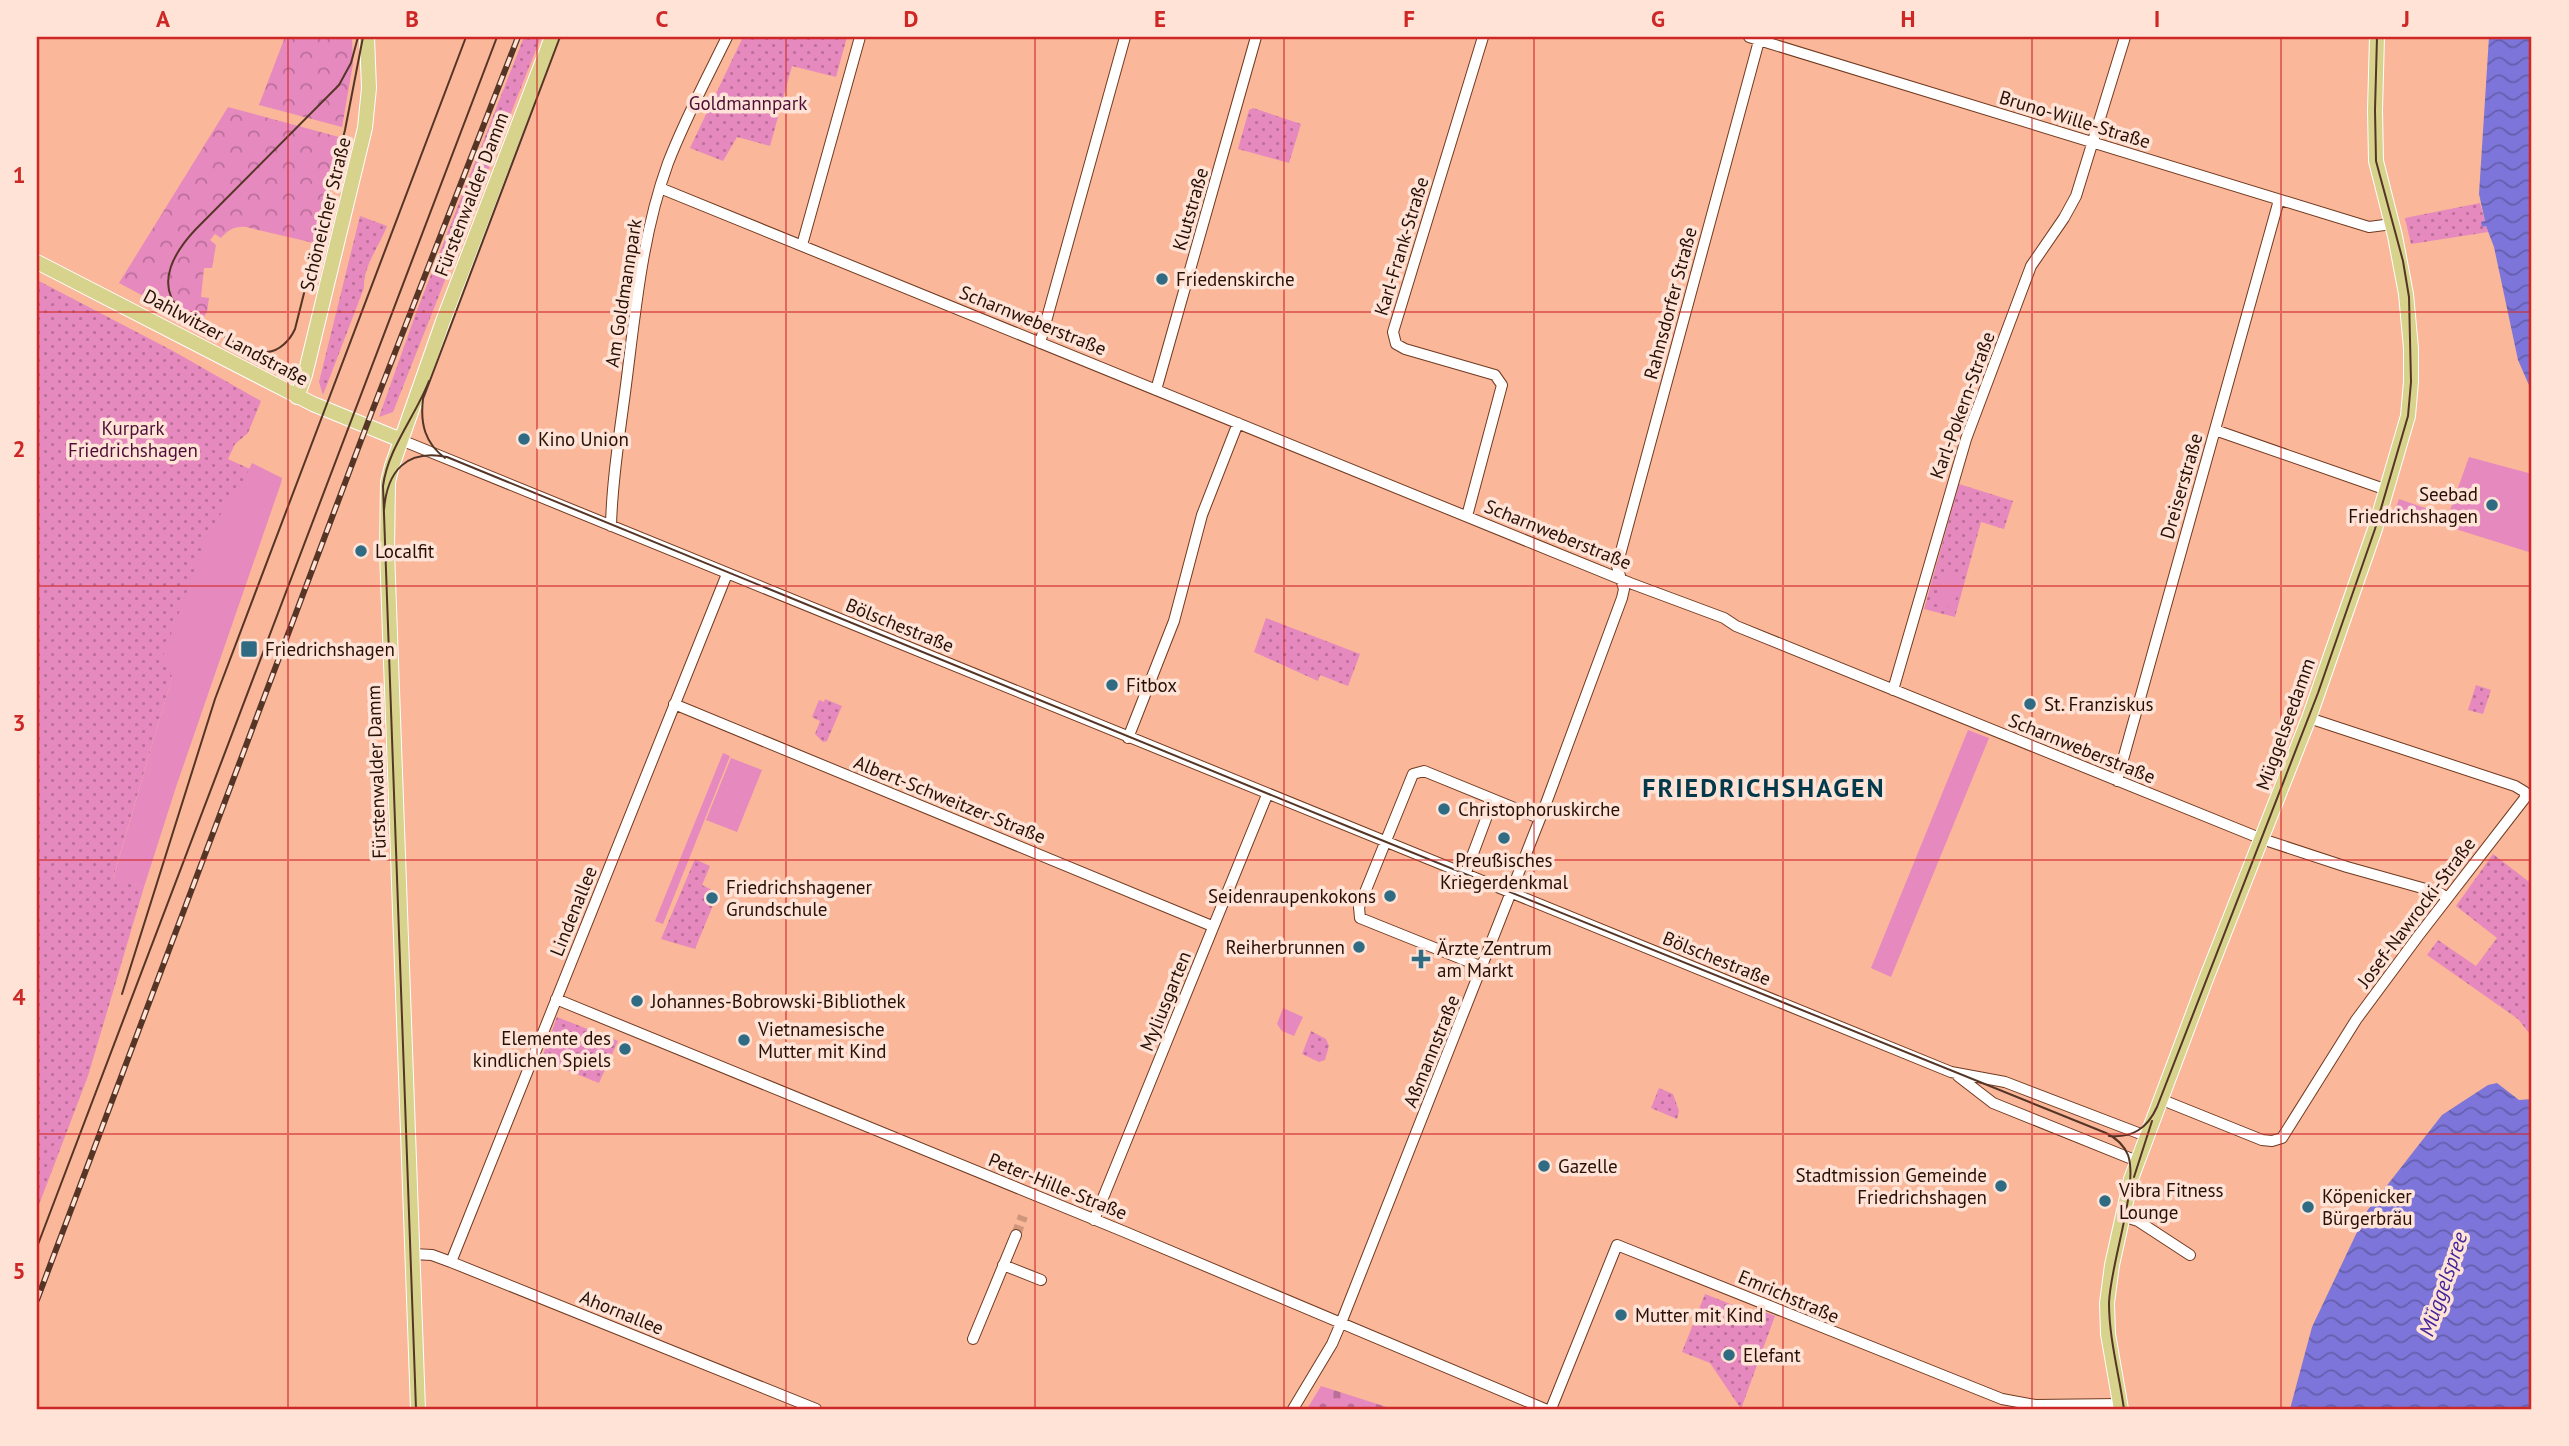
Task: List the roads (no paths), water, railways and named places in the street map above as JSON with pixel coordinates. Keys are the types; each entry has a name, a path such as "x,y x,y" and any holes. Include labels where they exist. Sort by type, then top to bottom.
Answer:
{"main road":[{"name":"Schöneicher Straße","path":"297,397 305,375 365,128 369,88 367,37"},
{"name":"Fürstenwalder Damm","path":"418,1409 387,551 388,482 443,321 552,37"},
{"name":"Müggelseedamm","path":"2121,1406 2108,1334 2107,1303 2122,1216 2137,1161 2309,718 2404,435 2411,382 2411,341 2406,294 2376,161 2378,37"},
{"name":"Dahlwitzer Landstraße","path":"37,261 297,397 401,440"}],"street":[{"name":"Am Goldmannpark","path":"611,526 611,504 636,299 646,239 660,188 682,130 727,37"},
{"path":"802,245 860,37"},
{"path":"1040,343 1125,37"},
{"name":"Klutstraße","path":"1156,390 1256,37"},
{"name":"Karl-Frank-Straße","path":"1467,516 1502,385 1500,380 1495,375 1405,349 1396,344 1393,332 1483,37"},
{"name":"Karl-Pokern-Straße","path":"1893,690 1966,439 2031,266 2071,206 2125,37"},
{"name":"Bruno-Wille-Straße","path":"1756,38 2369,227 2392,224"},
{"name":"Rahnsdorfer Straße","path":"1621,579 1617,566 1756,38"},
{"name":"Scharnweberstraße","path":"660,188 1621,579 1724,618 1735,626 2262,839 2440,893 2446,898"},
{"name":"Dreiserstraße","path":"2117,781 2279,200"},
{"path":"1128,738 1174,621 1208,496 1238,423"},
{"path":"2215,430 2386,490"},
{"name":"Bölschestraße","path":"401,440 1956,1074 2005,1082 2146,1136"},
{"name":"Lindenallee","path":"451,1262 727,574"},
{"name":"Aßmannstraße","path":"1293,1409 1332,1345 1511,894 1622,598 1621,579"},
{"name":"Albert-Schweitzer-Straße","path":"674,704 1212,926"},
{"name":"Josef-Nawrocki-Straße","path":"2160,1098 2262,1140 2281,1138 2356,1020 2446,898 2525,798 2525,792 2515,786 2309,718"},
{"path":"1482,967 1360,918 1359,906 1413,774 1424,771 1539,818"},
{"name":"Myliusgarten","path":"1094,1220 1267,795"},
{"path":"1465,875 1493,800"},
{"name":"Peter-Hille-Straße","path":"556,999 1545,1409"},
{"name":"Bölschestraße","path":"1956,1074 1993,1103 2137,1161"},
{"path":"2122,1216 2138,1221 2190,1255"},
{"path":"973,1339 1016,1234"},
{"name":"Emrichstraße","path":"1551,1409 1617,1245 2002,1399 2048,1405 2121,1406"},
{"name":"Ahornallee","path":"413,1255 432,1255 451,1262 816,1409"},
{"path":"1003,1265 1041,1280"}],"water":[{"path":"2489,37 2532,37 2532,392 2518,360 2494,247 2486,226 2482,227 2481,222 2485,221 2479,194"},
{"name":"Müggelspree","path":"2497,1083 2519,1100 2532,1099 2532,1409 2290,1409 2312,1327 2367,1211 2442,1115 2488,1085"}],"tunnel":[{"path":"1016,1235 1023,1216"}],"tram line":[{"path":"358,37 351,63 339,85 196,229 181,247 171,267 169,289 172,300 180,310 194,321 249,350 276,350 287,341 295,329 345,130 363,37"},
{"path":"122,994 215,699 466,37"},
{"path":"37,1247 497,37"},
{"path":"445,458 433,446 425,432 423,399 560,37"},
{"path":"2109,1136 2132,1134 2149,1121 2157,1107 2318,693 2375,529 2408,416 2411,382 2409,297 2403,261 2376,161 2377,37"},
{"path":"416,1409 383,486 390,459 429,381"},
{"path":"384,510 389,484 401,466 420,456 447,457 1359,831 2106,1133 2124,1148 2130,1169 2130,1186 2109,1303 2112,1343 2124,1409"},
{"path":"2134,1177 2152,1121"}],"railway":[{"path":"37,1300 371,414 518,37"}],"place":[{"name":"Friedenskirche","path":"1162,279"},
{"name":"Kino Union","path":"524,439"},
{"name":"Seebad Friedrichshagen","path":"2492,505"},
{"name":"Localfit","path":"361,551"},
{"name":"Friedrichshagen","path":"249,649"},
{"name":"Fitbox","path":"1112,685"},
{"name":"St. Franziskus","path":"2030,704"},
{"name":"Christophoruskirche","path":"1444,809"},
{"name":"Preußisches Kriegerdenkmal","path":"1504,838"},
{"name":"Seidenraupenkokons","path":"1390,896"},
{"name":"Friedrichshagener Grundschule","path":"712,898"},
{"name":"Reiherbrunnen","path":"1359,947"},
{"name":"Ärzte Zentrum am Markt","path":"1421,959"},
{"name":"Johannes-Bobrowski-Bibliothek","path":"637,1001"},
{"name":"Vietnamesische Mutter mit Kind","path":"744,1040"},
{"name":"Elemente des kindlichen Spiels","path":"625,1049"},
{"name":"Gazelle","path":"1544,1166"},
{"name":"Stadtmission Gemeinde Friedrichshagen","path":"2001,1186"},
{"name":"Vibra Fitness Lounge","path":"2105,1201"},
{"name":"Köpenicker Bürgerbräu","path":"2308,1207"},
{"name":"Mutter mit Kind","path":"1621,1315"},
{"name":"Elefant","path":"1729,1355"}],"district":[{"name":"FRIEDRICHSHAGEN","path":"1764,787"}],"park label":[{"name":"Goldmannpark","path":"748,103"},
{"name":"Kurpark Friedrichshagen","path":"133,439"}]}
